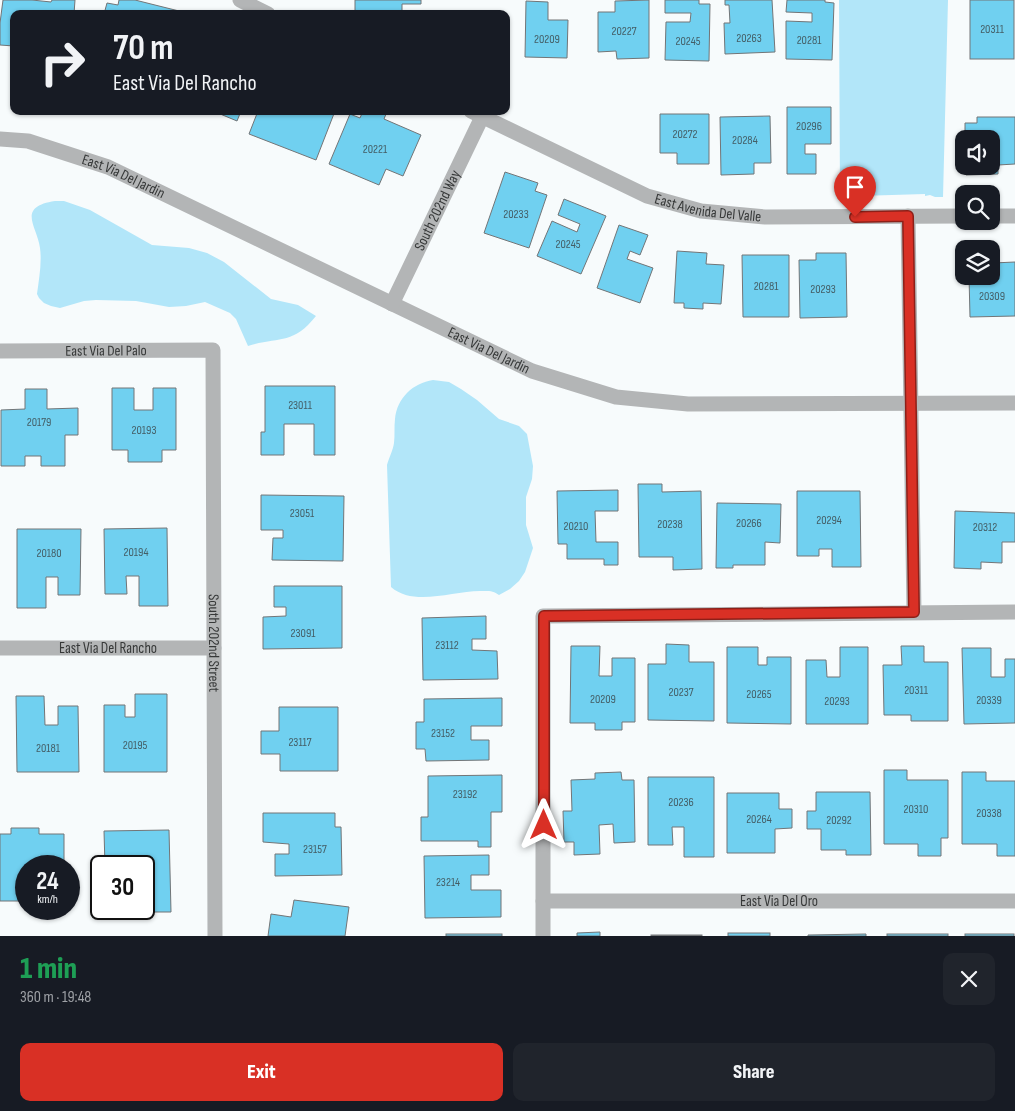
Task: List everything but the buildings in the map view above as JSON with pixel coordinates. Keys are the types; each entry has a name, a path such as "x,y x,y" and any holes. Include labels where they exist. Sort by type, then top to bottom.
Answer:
{"street":[{"path":"240,0 260,10"},
{"name":"South 202nd Way","path":"392,304 476,115"},
{"name":"East Avenida Del Valle","path":"478,115 647,196 701,211 765,217 955,216"},
{"name":"East Via Del Jardin","path":"0,138 28,141 108,167 532,371 616,397 688,404 1015,404"},
{"path":"908,216 914,612"},
{"path":"1000,216 1015,216"},
{"name":"East Via Del Palo","path":"0,351 213,350"},
{"name":"South 202nd Street","path":"213,350 215,936"},
{"path":"544,936 544,616 1015,612"},
{"name":"East Via Del Rancho","path":"0,648 214,648"},
{"name":"East Via Del Oro","path":"544,901 1015,901"}],"shaded area":[{"path":"839,0 948,0 943,197 925,196 925,194 859,196 840,194"},
{"path":"64,201 90,210 152,245 189,248 207,253 224,262 271,299 298,305 316,316 300,332 292,336 248,346 236,319 230,313 205,302 169,307 136,301 96,300 84,301 60,308 44,303 37,294 41,254 33,225 32,213 43,204"},
{"path":"433,380 449,382 477,400 499,419 519,426 527,434 533,466 532,479 526,497 526,525 533,548 525,572 519,581 499,595 488,591 480,591 422,597 400,593 391,587 387,465 394,443 396,411 407,393 419,384"}],"route":[{"path":"544,825 544,616 914,612 908,216 855,217"}]}
